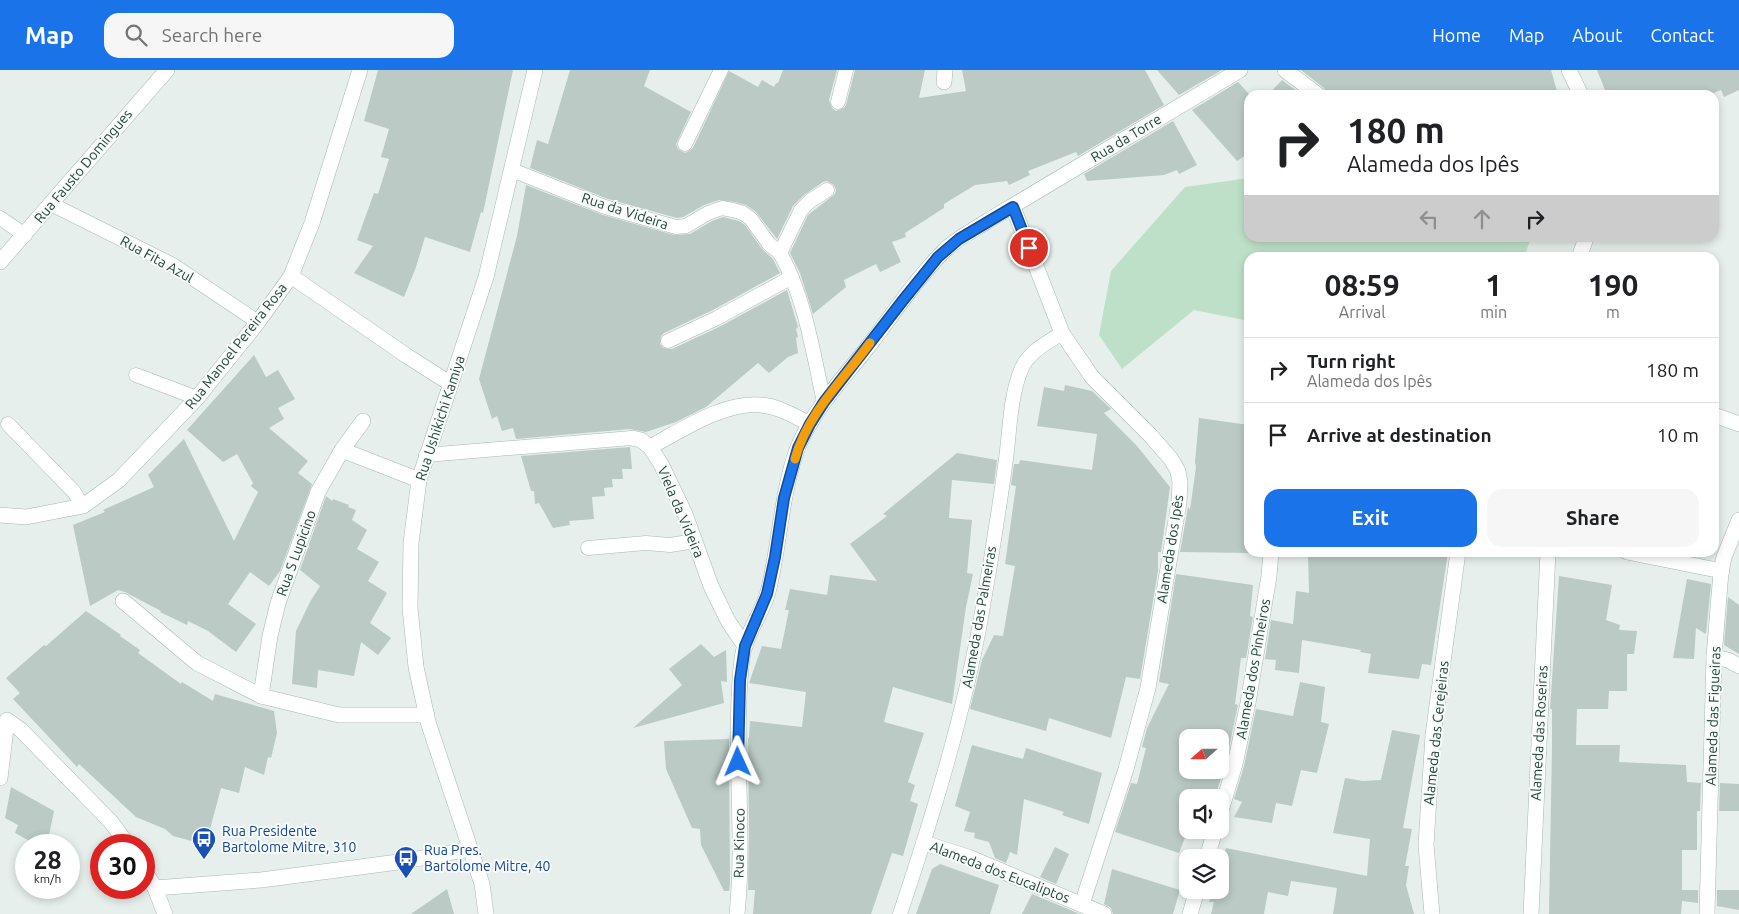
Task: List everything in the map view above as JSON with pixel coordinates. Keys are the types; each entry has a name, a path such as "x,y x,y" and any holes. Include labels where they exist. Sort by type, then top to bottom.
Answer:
{"street":[{"name":"Rua Fausto Domingues","path":"0,262 166,70"},
{"name":"Rua Manoel Pereira Rosa","path":"0,516 26,517 83,506 119,480 197,398 258,322 290,276 315,214 360,70"},
{"name":"Rua Ushikichi Kamiya","path":"486,914 482,884 427,715 416,667 410,608 411,543 419,480 486,277 535,70"},
{"name":"Rua da Torre","path":"1013,207 1240,70"},
{"path":"1285,70 1311,90"},
{"path":"1569,70 1579,90"},
{"name":"Alameda dos Ipês","path":"1013,207 1062,333 1092,377 1150,435 1171,460 1178,471 1180,482 1179,502 1148,688 1126,769 1082,904"},
{"name":"Rua Kinoco","path":"737,914 741,833 738,744 740,680 745,646 767,594 784,498 798,448 824,402 904,299 945,250 959,239 1013,207"},
{"path":"290,276 451,384"},
{"path":"632,438 641,440 650,447 723,411 760,404 781,410 810,424"},
{"path":"1719,417 1739,424"},
{"name":"Rua S Lupicino","path":"261,696 270,636 278,603 318,492 342,450 363,421"},
{"name":"Viela da Videira","path":"650,447 674,490 711,586 728,621 745,646"},
{"path":"342,450 419,480"},
{"name":"Alameda das Figueiras","path":"1707,914 1714,657 1724,557 1739,520"},
{"name":"Alameda dos Pinheiros","path":"1228,789 1248,703 1271,557"},
{"name":"Alameda das Cerejeiras","path":"1432,914 1426,845 1433,735 1457,557"},
{"name":"Alameda das Roseiras","path":"1531,914 1548,557"},
{"path":"1652,557 1722,571"},
{"path":"123,601 198,663 261,696 339,715 427,715"},
{"path":"1714,657 1728,660 1739,666"},
{"path":"0,778 7,720 21,730 112,822 120,834"},
{"name":"Alameda dos Eucaliptos","path":"924,844 968,857 1104,914"},
{"path":"165,914 155,888 261,880 406,861 470,850"},
{"path":"1190,914 1194,899"}],"lane":[{"path":"685,144 721,70"},
{"path":"838,102 846,70"},
{"name":"Rua da Videira","path":"512,170 605,207 676,227 686,226 708,213 722,208 743,213 751,219 769,244 780,253 792,277 804,312 824,402"},
{"path":"780,253 801,210 810,201 827,190"},
{"name":"Rua Fita Azul","path":"51,204 173,265 258,322"},
{"path":"0,218 25,235"},
{"path":"668,342 792,277"},
{"name":"Alameda das Palmeiras","path":"900,914 924,844 961,715 972,666 1003,478 1015,385 1029,355 1062,333"},
{"path":"136,375 197,398"},
{"path":"8,424 74,492 83,506"},
{"path":"426,455 632,438"},
{"path":"588,548 646,543 670,545 695,541"}],"green space":[{"path":"1244,179 1244,242 1530,242 1526,252 1244,252 1244,320 1194,310 1122,369 1099,335 1111,271 1185,187"}],"building":[{"path":"378,70 513,70 483,213 481,212 470,252 425,237 404,297 354,273 373,246 357,240 374,193 378,194 389,159 381,157 389,129 364,121"},
{"path":"570,70 650,70 644,86 691,112 676,144 678,149 685,153 693,148 729,71 758,87 762,80 774,87 778,83 783,70 837,70 829,100 832,108 836,111 844,108 846,105 855,70 925,70 919,98 966,91 962,70 1145,70 1164,105 1078,156 1076,152 1028,171 1030,175 1009,185 1007,181 975,185 944,204 944,208 905,233 906,237 892,242 901,262 880,272 876,264 844,280 846,287 813,314 800,273 790,253 808,215 835,194 834,185 827,181 823,182 804,195 793,206 777,239 756,212 746,205 719,200 677,218 608,199 530,168 537,140 548,144"},
{"path":"1157,70 1222,70 1179,95"},
{"path":"1301,70 1551,70 1557,90 1325,90"},
{"path":"1597,70 1739,70 1739,90 1724,97 1721,90 1605,90"},
{"path":"1282,80 1295,90 1273,90"},
{"path":"1238,82 1245,90 1244,156 1237,161 1192,110"},
{"path":"1173,121 1197,165 1179,174 1177,170 1164,175 1087,181 1084,174"},
{"path":"526,185 603,215 674,235 690,234 723,217 739,221 745,225 762,249 773,259 780,273 713,310 664,333 661,336 660,344 663,348 672,349 721,326 787,290 798,327 796,329 798,337 796,338 798,353 788,357 769,373 758,363 706,407 676,422 646,432 630,429 516,439 513,428 502,431 497,416 492,419 479,379 517,236"},
{"path":"254,355 266,377 278,370 295,399 278,408 284,419 269,428 308,461 298,473 312,484 280,571 269,586 250,572 228,604 256,624 236,652 208,631 188,621 187,625 125,592 118,590 90,606 73,525 105,512 103,510 154,487 148,475 184,439 234,541 258,492 251,486 253,483 237,454 223,462 187,430"},
{"path":"1065,385 1092,391 1111,409 1104,413 1137,446 1170,487 1161,552 1158,552 1158,571 1140,679 1126,677 1111,738 1049,718 1046,731 970,709 982,660 994,635 1003,636 1015,566 1005,564 1016,486 1011,485 1014,464 1019,464 1020,460 1092,470 1097,434 1037,426 1044,387 1064,391"},
{"path":"1199,418 1244,424 1244,553 1180,552 1188,507 1190,510 1196,467"},
{"path":"630,447 632,469 622,469 623,479 612,479 613,487 604,488 605,496 592,497 594,519 569,521 570,525 553,528 539,503 535,504 534,491 531,491 521,456"},
{"path":"957,453 997,460 994,484 952,480 949,518 972,520 967,573 973,574 966,607 952,704 893,687 884,722 924,733 908,782 915,785 910,801 918,804 903,856 892,853 871,914 753,914 755,890 748,890 748,738 750,721 802,727 806,692 749,683 762,646 781,649 789,610 785,610 790,589 827,595 830,575 877,581 850,544 887,516 883,514"},
{"path":"326,496 332,501 333,499 349,505 348,507 356,510 352,520 367,530 357,549 379,562 368,581 387,593 370,623 391,638 378,655 361,642 354,676 318,670 317,688 292,684 296,631 320,586 300,570"},
{"path":"1308,557 1447,557 1431,665 1422,664 1419,679 1368,673 1371,654 1360,652 1361,650 1302,640 1299,673 1275,670 1276,660 1265,659 1271,620 1293,624 1296,591 1309,593"},
{"path":"1176,574 1253,585 1250,616 1253,617 1246,658 1241,658 1235,704 1238,705 1229,748 1229,729 1179,729 1179,779 1221,779 1218,789 1179,789 1179,839 1184,839 1179,853 1115,832 1131,783 1137,784 1146,748 1142,747 1147,728 1169,684 1159,682"},
{"path":"1559,576 1612,585 1606,620 1620,625 1619,630 1637,631 1634,654 1627,654 1627,691 1609,691 1608,709 1577,709 1576,745 1620,745 1619,762 1686,765 1687,782 1701,783 1700,811 1697,811 1697,850 1682,850 1682,890 1698,890 1698,903 1682,901 1681,914 1549,914 1552,745 1552,709 1550,709"},
{"path":"1687,579 1711,584 1706,634 1696,628 1694,659 1673,658"},
{"path":"1728,597 1739,605 1739,654 1724,645"},
{"path":"86,611 121,635 140,650 138,653 181,684 182,682 213,701 215,694 274,711 277,733 271,758 268,757 264,775 245,767 239,793 221,788 209,833 203,831 199,843 173,836 165,829 136,817 79,764 77,767 13,699 20,693 6,678"},
{"path":"701,644 714,657 726,650 727,682 721,681 724,703 633,728 682,685 669,669"},
{"path":"1300,682 1325,687 1321,722 1329,724 1317,773 1301,770 1292,806 1276,803 1272,823 1234,817 1242,802 1234,799 1244,766 1256,709 1293,716"},
{"path":"1392,730 1420,735 1403,828 1412,829 1405,866 1409,866 1406,885 1414,914 1333,914 1337,888 1291,881 1288,896 1268,892 1264,914 1211,914 1214,902 1209,902 1210,899 1229,899 1229,849 1226,848 1367,876 1370,839 1333,833 1345,778 1363,781 1381,780"},
{"path":"729,739 730,884 729,891 724,891 701,845 700,829 692,828 666,769 664,741"},
{"path":"972,745 1023,759 1026,748 1102,773 1089,824 1062,815 1064,812 1024,799 1017,855 1010,852 1006,863 995,858 989,842 974,838 975,833 964,831 970,812 955,806"},
{"path":"1720,783 1739,784 1739,811 1719,811"},
{"path":"11,787 54,811 49,834 17,834 15,833 18,825 5,818"},
{"path":"1055,847 1069,854 1056,884 1040,877"},
{"path":"940,864 999,885 990,914 916,914 932,869"},
{"path":"1112,869 1179,890 1173,914 1113,914 1111,908 1104,904"},
{"path":"447,889 454,914 411,914"},
{"path":"1717,890 1739,890 1739,910 1717,906"},
{"path":"1032,894 1080,914 1022,914"}],"slow traffic":[{"path":"795,459 798,448 810,424 824,402 870,343"}],"place":[{"name":"Rua Presidente Bartolome Mitre, 310","path":"204,860"},
{"name":"Rua Pres. Bartolome Mitre, 40","path":"406,879"}],"route":[{"path":"738,762 740,680 745,646 767,594 784,498 798,448 810,424 824,402 904,299 945,250 989,220 1013,207 1029,248"}]}
